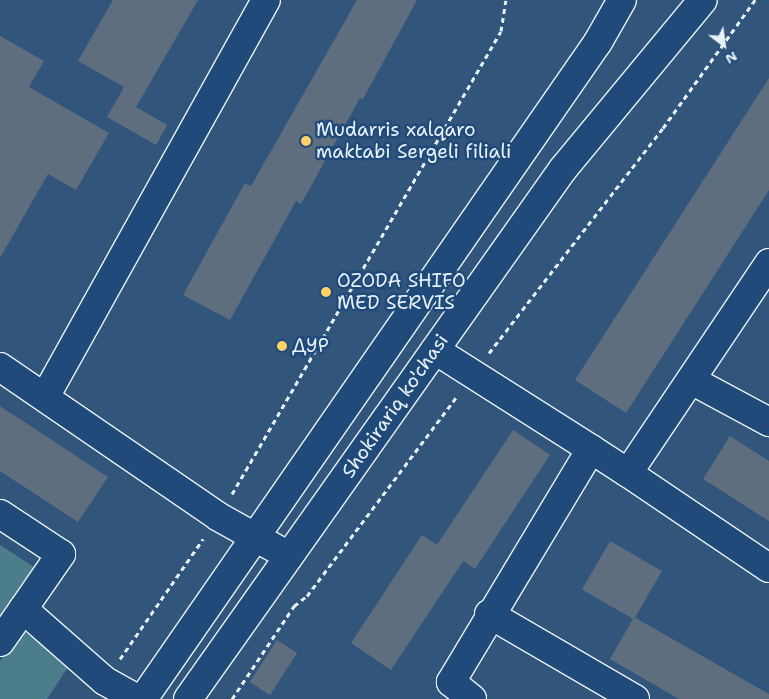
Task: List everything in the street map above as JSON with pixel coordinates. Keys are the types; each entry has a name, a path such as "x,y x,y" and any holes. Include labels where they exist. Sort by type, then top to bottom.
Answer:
{"main road":[{"path":"45,397 266,0"},
{"path":"143,699 598,42 622,0"},
{"name":"Shokirariq ko'chasi","path":"188,699 563,169 703,0"},
{"path":"628,473 769,263"},
{"path":"435,350 628,473 769,568"},
{"path":"0,367 219,517 289,556"},
{"path":"691,380 769,422"},
{"path":"472,699 451,682 489,614 591,449"},
{"path":"0,514 61,554 0,642"},
{"path":"23,609 105,681 137,699"},
{"path":"489,614 635,699"}],"path":[{"path":"105,681 219,517 502,31 506,0"},
{"path":"232,699 294,606 307,596 473,374 663,128 755,0"}],"green space":[{"path":"0,545 34,567 0,617"},
{"path":"21,630 70,664 47,699 0,699 0,661"}],"building":[{"path":"113,0 198,0 136,107 167,125 156,145 107,117 124,87 78,61"},
{"path":"357,0 417,0 363,99 360,98 301,204 296,201 230,320 183,295 245,183 251,186"},
{"path":"0,36 44,61 29,87 109,133 76,190 48,174 0,258"},
{"path":"769,78 769,190 626,413 575,380"},
{"path":"0,406 108,477 78,522 0,471"},
{"path":"513,430 550,455 475,569 463,561 391,670 351,643 422,535 437,545"},
{"path":"730,436 769,461 769,521 703,479"},
{"path":"610,541 662,571 634,619 582,589"},
{"path":"634,617 769,694 769,699 679,699 610,659"},
{"path":"277,640 297,653 270,695 250,682"}],"place":[{"name":"Mudarris xalqaro maktabi Sergeli filiali","path":"306,141"},
{"name":"OZODA SHIFO MED SERVIS","path":"326,292"},
{"name":"ДУР","path":"282,346"}]}
